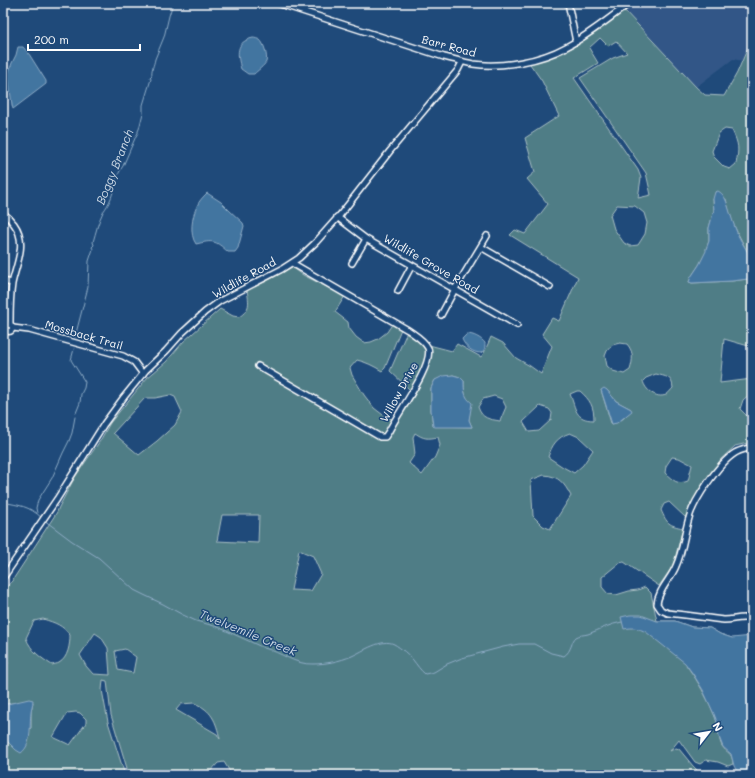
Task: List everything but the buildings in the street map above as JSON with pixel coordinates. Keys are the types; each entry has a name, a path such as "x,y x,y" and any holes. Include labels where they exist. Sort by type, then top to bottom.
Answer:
{"street":[{"name":"Barr Road","path":"277,3 462,62 487,65 510,64 526,61 560,50 576,42 630,3"},
{"path":"568,3 576,42"},
{"name":"Wildlife Road","path":"3,578 47,514 104,424 143,374 182,333 205,312 220,301 292,263 316,242 458,70 462,62"},
{"path":"3,213 14,223 18,230 21,242 21,250 12,284 8,327"},
{"name":"Wildlife Grove Road","path":"337,217 366,239 517,325"},
{"path":"441,314 487,236"},
{"path":"352,264 366,239"},
{"path":"481,247 550,287"},
{"name":"Willow Drive","path":"258,366 380,437 385,437 418,381 426,363 428,348 418,336 292,263"},
{"path":"398,291 412,265"},
{"path":"3,281 12,284"},
{"name":"Mossback Trail","path":"8,327 29,330 123,356 134,362 143,374"},
{"path":"752,447 736,452 727,459 697,499 688,520 676,567 659,594 657,604 661,610 668,613 727,620 743,618 752,619"}],"shaded area":[{"path":"630,3 752,3 752,38 743,61 733,59 696,87 623,8"},
{"path":"253,38 259,40 263,44 266,62 254,74 248,74 241,69 238,54 240,46 243,42"},
{"path":"18,47 23,47 29,54 46,81 46,84 13,109 8,74"},
{"path":"718,191 726,199 737,232 750,258 750,272 748,279 692,283 689,282 691,277 706,251 709,241 709,228 714,210 713,199 715,192"},
{"path":"207,193 221,202 243,223 244,226 238,248 235,252 228,252 214,242 196,244 194,240 192,235 192,225 195,210 199,202"},
{"path":"467,334 481,339 485,343 484,350 481,353 472,351 465,345 462,339"},
{"path":"453,375 460,377 464,381 466,396 472,403 469,420 472,427 433,426 431,388 435,380 443,376"},
{"path":"604,388 616,401 632,411 617,423 612,424 601,390"},
{"path":"641,615 657,621 675,621 692,627 710,628 720,634 732,638 752,636 752,775 739,775 734,766 731,754 723,747 719,737 717,722 703,690 685,663 646,632 635,628 624,629 621,617"},
{"path":"29,699 33,700 30,734 27,745 21,753 3,737 3,705"}],"green space":[{"path":"624,10 705,95 724,96 737,73 752,38 752,347 724,339 720,383 752,379 752,392 743,400 740,409 748,417 752,417 752,442 735,446 721,459 697,494 686,518 669,502 664,504 661,510 667,521 671,525 683,528 673,566 659,586 624,562 619,563 602,577 602,587 608,594 616,595 645,587 651,593 657,621 675,621 692,627 710,628 720,634 732,638 686,665 710,705 717,722 722,746 730,755 733,764 728,766 718,762 706,760 700,764 695,762 679,740 670,751 676,748 679,749 702,775 232,775 224,762 218,763 207,775 129,775 111,715 107,681 103,680 102,690 108,722 125,775 88,775 78,773 49,772 34,774 3,772 3,737 8,743 31,728 31,712 33,702 3,705 3,678 6,674 8,662 3,659 3,591 12,581 57,512 75,477 100,441 110,423 147,378 166,362 183,342 220,309 233,316 239,317 246,311 248,305 247,290 292,267 303,275 345,296 335,312 348,322 349,328 356,337 364,343 378,339 387,332 393,323 401,329 385,368 382,371 370,364 357,360 350,368 352,375 364,395 374,408 387,418 394,419 406,406 414,394 390,371 407,332 429,345 452,351 457,344 481,357 491,337 503,343 516,358 541,374 552,346 542,334 552,318 559,321 578,277 510,235 515,230 525,234 548,204 527,179 535,172 525,138 559,116 542,81 530,64 565,52 597,32","holes":["600,38 608,46 616,41 627,53 613,58 580,78 646,173 651,195 638,198 641,178 638,170 574,78 598,63 589,48","725,129 732,130 736,139 738,150 736,164 730,169 724,167 714,157 712,151 719,133","713,199 726,199 733,223 746,250 750,263 748,279 689,282 707,251 706,249 709,241 709,228 714,210","617,205 635,206 644,213 647,223 645,234 638,245 630,246 624,243 614,229 610,215","620,343 627,344 631,350 632,356 630,370 624,374 613,371 607,366 605,356 612,345","656,374 670,379 673,388 666,395 658,396 646,388 643,381 646,378","453,375 460,377 464,381 464,390 471,403 469,420 472,427 433,426 431,388 435,380","601,390 607,390 616,401 631,409 625,417 618,422 611,423","580,391 591,404 594,420 583,418 575,409 570,394","170,395 175,397 182,412 175,425 139,455 113,433 145,398","494,396 502,399 506,407 500,421 486,418 478,407 483,399","540,406 549,409 552,413 551,420 539,431 529,432 523,422","415,433 426,438 438,437 440,445 435,457 422,475 409,463 415,454 413,437","570,433 579,437 593,450 583,465 574,473 548,457 553,445 558,439","672,457 679,458 692,465 688,481 681,483 676,482 665,473 666,466","544,475 554,477 560,481 566,487 571,496 550,529 543,526 533,516 531,480","222,515 259,515 258,543 217,541","299,550 313,556 321,574 311,591 291,590","43,619 52,622 61,627 70,635 69,647 65,658 57,664 52,665 40,657 26,638 34,621","95,633 101,637 108,648 110,675 93,674 86,666 80,655","125,649 136,657 133,673 118,670 115,651","194,703 205,709 215,722 220,739 217,734 176,710 181,704","76,712 80,713 86,719 86,723 70,745 53,737 67,713"]}],"waterway":[{"name":"Boggy Branch","path":"75,337 88,287 89,261 93,249 92,247 94,245 93,242 97,227 111,198 119,173 138,133 143,113 143,105 151,79 150,77 152,75 152,69 164,37 173,3"},
{"name":"Boggy Branch","path":"74,349 71,360 85,382 76,413"},
{"name":"Boggy Branch","path":"37,513 36,508 38,500 52,478 69,441 75,417"},
{"name":"Twelvemile Creek","path":"3,502 28,508 42,518"},
{"name":"Twelvemile Creek","path":"44,520 72,541 99,558 134,590 196,621 218,627 264,648 306,664 338,661 378,644 384,643 394,644 402,650 425,674 434,672 447,664 462,658 519,644 534,644 551,653 564,656 569,651 576,637 622,622"}]}
